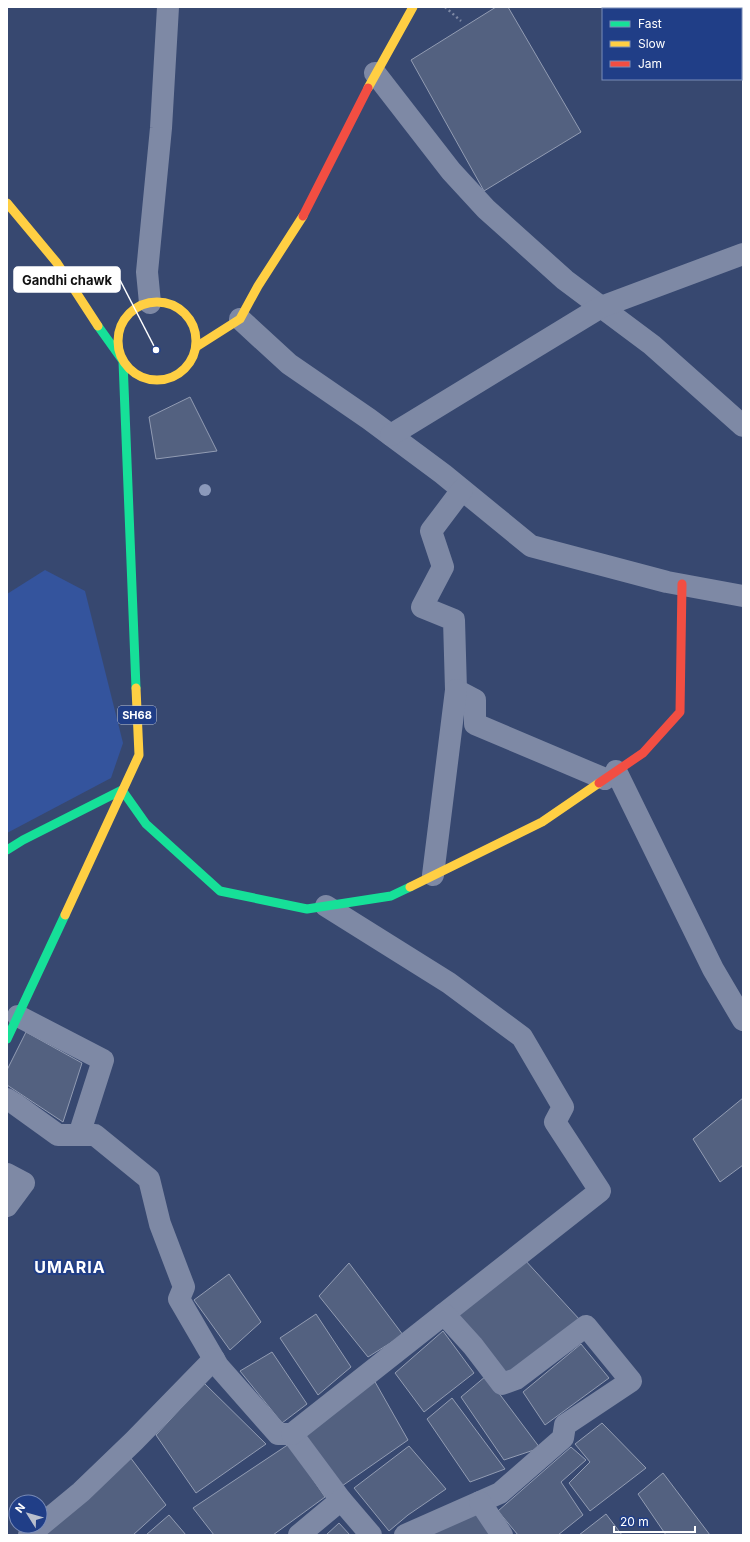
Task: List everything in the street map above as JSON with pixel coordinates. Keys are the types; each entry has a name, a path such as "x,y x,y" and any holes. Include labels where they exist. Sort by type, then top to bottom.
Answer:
{"main road":[{"path":"196,347 240,319 258,286 304,215 375,73 413,7"},
{"path":"7,203 57,263 86,308 123,361 132,372 144,378 157,381 171,378 183,371 192,360 196,347 196,334 191,323 184,313 174,306 162,302 140,306 131,312 124,321 120,330 118,341 119,351 123,361"},
{"name":"SH68","path":"7,1039 139,755 123,361"},
{"path":"7,850 122,790 146,824 220,891 307,909 391,896 542,822 643,753 680,712 682,584"}],"street":[{"path":"150,303 147,272 161,128 168,7"},
{"path":"375,73 451,171 486,209 565,280 652,345 743,426"},
{"path":"391,435 601,307 743,254"},
{"path":"240,319 289,364 391,435 531,546 682,584 743,596"},
{"path":"433,875 456,690 454,620 422,607 443,567 431,531 462,490"},
{"path":"456,690 475,700 474,724 611,775 713,969 743,1020"},
{"path":"7,1099 58,1135 95,1134 149,1179 160,1224 184,1287 179,1298 218,1366 278,1434 292,1434 600,1191 555,1122 564,1107 522,1037 449,983 326,906"},
{"path":"18,1016 103,1060 79,1135"},
{"path":"7,1174 24,1183 7,1206"},
{"path":"405,1535 500,1493 563,1438 565,1424 630,1381 586,1326 516,1379 502,1384 473,1346 444,1314"},
{"path":"29,1535 81,1492 134,1441 214,1359"},
{"path":"292,1434 341,1500 371,1535"},
{"path":"299,1535 341,1500"},
{"path":"480,1502 502,1535"}],"path":[{"path":"445,7 461,20"}],"shaded area":[{"path":"45,570 85,591 123,743 111,778 7,833 7,594"}],"building":[{"path":"496,7 508,7 581,132 484,191 411,60"},
{"path":"190,397 217,451 156,459 149,417"},
{"path":"26,1032 82,1063 63,1122 7,1085 7,1070"},
{"path":"743,1098 743,1165 720,1182 693,1139"},
{"path":"524,1259 580,1320 507,1377 455,1318"},
{"path":"349,1263 403,1335 368,1357 319,1296"},
{"path":"229,1274 261,1322 230,1350 194,1300"},
{"path":"316,1314 351,1367 318,1395 280,1338"},
{"path":"443,1331 474,1373 424,1412 395,1373"},
{"path":"581,1344 609,1378 545,1425 523,1392"},
{"path":"272,1352 307,1404 282,1423 240,1371"},
{"path":"486,1376 540,1448 504,1460 461,1397"},
{"path":"374,1380 408,1440 342,1486 302,1434"},
{"path":"204,1383 266,1444 196,1493 156,1435"},
{"path":"452,1398 505,1469 470,1482 427,1419"},
{"path":"602,1423 646,1468 590,1511 569,1483 590,1462 575,1444"},
{"path":"289,1444 325,1497 273,1535 214,1535 193,1508"},
{"path":"409,1446 446,1489 408,1515 389,1531 354,1488"},
{"path":"571,1447 586,1460 561,1482 583,1515 558,1535 518,1535 498,1511"},
{"path":"130,1457 166,1505 133,1535 42,1535 48,1534 48,1530"},
{"path":"663,1473 710,1535 666,1535 638,1494"},
{"path":"478,1512 495,1535 418,1535"},
{"path":"606,1514 622,1535 579,1535"},
{"path":"169,1515 186,1535 146,1535"},
{"path":"339,1523 350,1535 326,1535"}],"traffic: fast":[{"path":"98,326 123,361 136,688"},
{"path":"7,850 23,840 122,790 146,824 220,891 307,909 391,896 410,887"},
{"path":"7,1039 65,915"}],"traffic: slow":[{"path":"368,88 413,7"},
{"path":"7,203 57,263 98,326"},
{"path":"196,347 240,319 258,286 303,216"},
{"path":"157,302 172,305 179,309 189,319 193,326 196,341 193,356 189,363 179,373 172,377 157,380 142,377 135,373 125,363 121,356 118,341 121,326 125,319 135,309 142,305 157,302"},
{"path":"65,915 139,755 136,688"},
{"path":"410,887 542,822 599,783"}],"traffic: jam":[{"path":"303,216 368,88"},
{"path":"599,783 643,753 680,712 682,584"}],"place":[{"name":"Gandhi chawk","path":"156,350"}],"district":[{"name":"UMARIA","path":"70,1267"}]}
